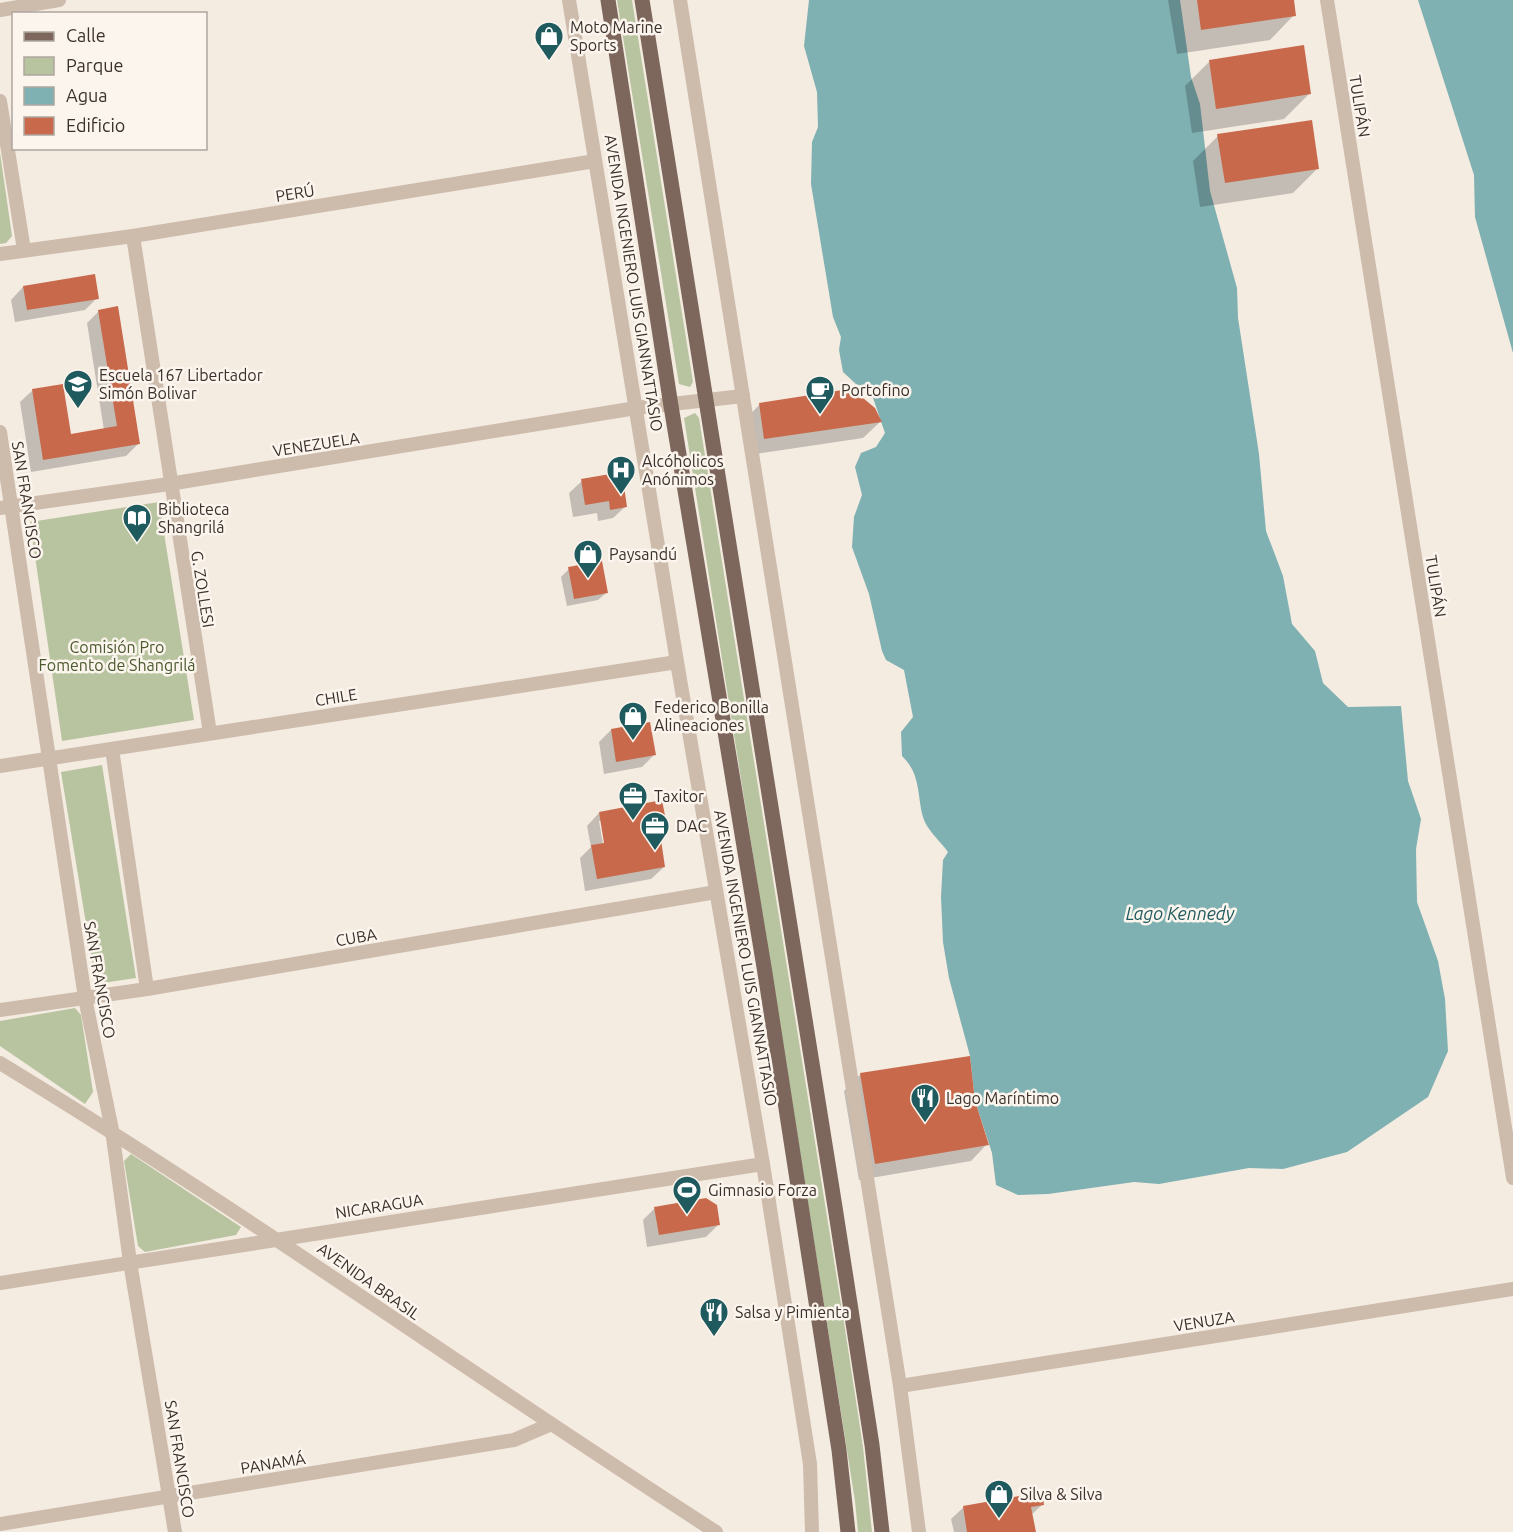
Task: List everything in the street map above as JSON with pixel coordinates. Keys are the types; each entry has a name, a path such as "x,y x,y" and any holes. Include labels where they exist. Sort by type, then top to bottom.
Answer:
{"main road":[{"name":"AVENIDA INGENIERO LUIS GIANNATTASIO","path":"609,0 670,405 765,973 839,1450 848,1532"},
{"path":"642,0 835,1207 872,1445 882,1532"}],"street":[{"path":"0,10 59,0"},
{"name":"AVENIDA INGENIERO LUIS GIANNATTASIO","path":"569,0 677,662 763,1164 810,1464 812,1532"},
{"path":"680,0 900,1386 919,1532"},
{"name":"TULIPÁN","path":"1326,0 1513,1178"},
{"path":"0,101 24,250"},
{"name":"PERÚ","path":"0,254 133,236 595,161"},
{"name":"G. ZOLLESI","path":"133,236 169,484 210,733"},
{"name":"VENEZUELA","path":"6,507 169,484 636,408 743,396"},
{"name":"SAN FRANCISCO","path":"0,432 6,507 85,998 112,1130 130,1262 175,1532"},
{"name":"CHILE","path":"0,766 677,662"},
{"path":"112,749 147,989"},
{"name":"CUBA","path":"0,1010 147,989 716,892"},
{"name":"AVENIDA BRASIL","path":"0,1063 112,1130 278,1238 549,1425 716,1532"},
{"name":"NICARAGUA","path":"0,1283 763,1164"},
{"name":"VENUZA","path":"900,1386 1513,1289"},
{"name":"PANAMÁ","path":"0,1524 514,1440 549,1425"}],"green space":[{"path":"617,0 632,0 693,382 690,387 679,384"},
{"path":"0,153 12,236 6,243 0,244"},
{"path":"695,413 699,418 845,1329 863,1447 872,1532 858,1532 855,1501 684,418"},
{"name":"Comisión Pro Fomento de Shangrilá","path":"159,502 194,720 62,741 30,522"},
{"path":"102,765 136,978 96,984 61,772"},
{"path":"75,1008 81,1015 93,1092 85,1104 0,1046 0,1021"},
{"path":"131,1154 241,1227 236,1235 145,1252 138,1246 124,1161"}],"water":[{"name":"Lago Kennedy","path":"809,0 1180,0 1191,77 1200,104 1210,191 1237,288 1238,318 1259,454 1266,531 1283,576 1292,624 1315,651 1323,683 1348,707 1401,706 1408,781 1421,819 1416,849 1417,902 1438,961 1445,999 1448,1051 1428,1097 1347,1152 1283,1169 1249,1168 1159,1184 1134,1182 1048,1194 1018,1195 996,1185 992,1153 975,1101 970,1056 949,978 943,942 941,897 943,860 948,852 925,822 915,777 902,756 901,732 913,717 904,670 886,660 882,651 869,594 852,547 854,517 862,495 855,467 861,453 876,447 885,433 870,389 856,384 843,372 839,350 841,337 833,317 811,184 812,142 818,127 817,92 804,46"},
{"path":"1418,0 1513,0 1513,353 1475,217 1474,175"}],"building":[{"path":"1197,0 1294,0 1296,16 1201,30"},
{"path":"1304,45 1311,94 1216,109 1209,60"},
{"path":"1312,120 1319,169 1225,183 1217,134"},
{"path":"95,274 99,299 27,310 23,286"},
{"path":"118,306 140,444 43,460 32,389 63,384 71,434 117,426 98,310"},
{"name":"Portofino","path":"862,387 863,398 875,408 882,422 764,439 759,403"},
{"path":"622,472 627,507 610,510 609,501 585,505 581,479"},
{"name":"Paysandú","path":"602,561 608,593 574,599 568,567"},
{"name":"Federico Bonilla Alineaciones","path":"650,722 656,755 616,762 611,729"},
{"path":"662,800 668,831 660,833 665,867 597,879 591,845 604,843 599,812"},
{"name":"Lago Maríntimo","path":"970,1056 975,1101 989,1145 875,1164 860,1073"},
{"name":"Gimnasio Forza","path":"706,1198 717,1205 720,1225 659,1235 654,1207"},
{"name":"Silva & Silva","path":"1042,1492 1044,1505 1031,1507 1036,1532 967,1532 963,1506"}],"place":[{"name":"Moto Marine Sports","path":"549,62"},
{"name":"Escuela 167 Libertador Simón Bolivar","path":"78,410"},
{"name":"Portofino","path":"820,416"},
{"name":"Alcóholicos Anónimos","path":"621,496"},
{"name":"Biblioteca Shangrilá","path":"137,544"},
{"name":"Paysandú","path":"588,580"},
{"name":"Federico Bonilla Alineaciones","path":"633,742"},
{"name":"Taxitor","path":"633,822"},
{"name":"DAC","path":"655,852"},
{"name":"Lago Maríntimo","path":"925,1124"},
{"name":"Gimnasio Forza","path":"687,1216"},
{"name":"Salsa y Pimienta","path":"714,1338"},
{"name":"Silva & Silva","path":"999,1520"}]}
